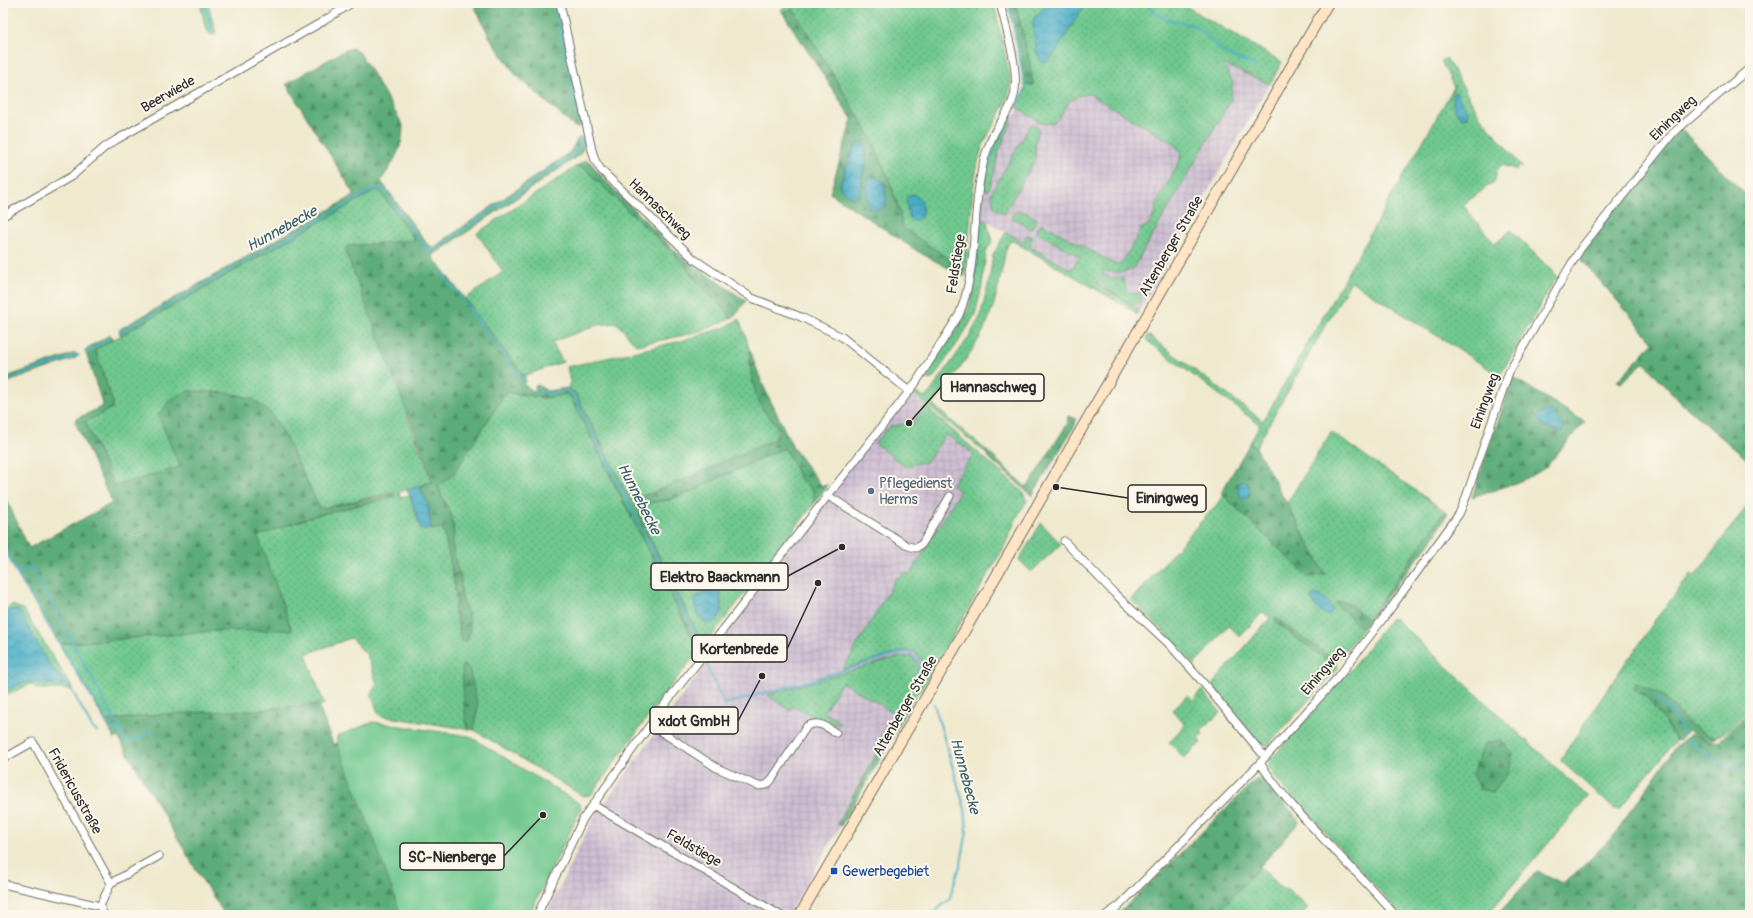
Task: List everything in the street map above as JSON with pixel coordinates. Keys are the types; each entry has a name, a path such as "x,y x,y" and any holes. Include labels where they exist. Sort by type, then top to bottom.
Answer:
{"main road":[{"name":"Altenberger Straße","path":"800,915 1328,3"}],"street":[{"name":"Beerwiede","path":"3,216 72,176 105,147 116,140 322,22 352,3"},
{"name":"Hannaschweg","path":"560,3 592,150 595,160 601,170 694,259 752,298 807,320 842,337 909,391"},
{"name":"Feldstiege","path":"537,915 583,820 674,692 827,494 909,391 954,324 963,304 971,268 982,168 991,140 1015,94 1015,73 1000,3"},
{"name":"Einingweg","path":"1106,915 1119,906 1260,763 1352,659 1455,521 1465,500 1509,372 1581,248 1672,133 1750,68"},
{"path":"827,494 908,546 916,548 922,544 950,496"},
{"path":"1064,541 1109,588 1169,644 1265,757"},
{"path":"651,725 717,768 758,786 766,785 770,782 807,726 817,724 824,725 836,733"},
{"name":"Fridericusstraße","path":"3,759 33,742 112,884"},
{"path":"1260,763 1279,790 1395,915"},
{"name":"Feldstiege","path":"594,805 780,915"},
{"path":"100,906 112,884 159,856"},
{"path":"3,884 100,906"},
{"path":"100,906 104,915"}],"shaded area":[{"path":"1015,3 1180,3 1282,62 1140,310 981,218 984,187 997,140 1010,117 1018,112 1017,107 1022,99 1026,85 1033,85 1030,63"},
{"path":"907,390 987,460 937,657 886,749 788,915 546,915 591,822 877,426"}],"green space":[{"path":"200,3 208,3 216,33 213,36 206,30"},
{"path":"473,3 557,3 584,124 577,128 573,126 515,74 490,38"},
{"path":"791,3 994,3 1011,82 1007,100 985,142 977,166 974,180 965,270 905,230 902,225 900,213 891,185 872,139 793,9 782,12 781,10"},
{"path":"1008,3 1015,3 1030,63 1033,85 1025,84"},
{"path":"1015,3 1180,3 1282,62 1270,84 1223,64 1233,82 1231,100 1133,269 1118,273 1104,271 1102,274 1112,278 1123,278 1126,289 1130,293 1142,293 1140,302 1134,305 1109,290 1099,281 1097,284 1140,310 1136,315 1135,312 1013,241 1009,242 1006,249 996,296 987,323 970,354 933,405 987,451 987,454 915,395 917,393 926,398 969,337 980,317 989,281 993,255 1006,232 1023,242 1027,235 1033,238 1029,246 1071,270 1080,257 1036,232 1041,223 1113,263 1122,263 1142,228 1148,226 1156,211 1155,206 1180,160 1181,154 1176,145 1089,94 1071,100 1058,119 1050,123 1044,123 1037,120 1017,107 1022,99 1026,85 1033,85 1030,63"},
{"path":"793,9 872,139 891,185 900,213 902,225 906,230 965,270 964,277 917,251 830,193 852,119 782,12","holes":["855,148 867,151 860,191 852,198 841,189 840,185 848,160"]},
{"path":"353,48 360,53 403,125 403,133 397,154 381,181 428,245 434,247 570,152 578,138 580,137 584,139 583,148 578,156 432,256 525,377 525,382 523,384 535,392 535,386 538,385 547,391 568,388 576,394 630,500 657,491 775,439 779,433 779,429 765,412 754,388 750,365 750,350 762,383 794,449 822,486 828,485 814,504 813,490 801,480 786,450 781,449 693,491 668,500 649,503 639,511 642,523 697,632 703,647 699,651 570,396 567,394 545,398 506,392 453,475 438,486 451,514 454,534 452,545 457,568 461,577 460,584 462,599 468,613 470,629 466,643 462,641 454,610 457,602 452,569 443,528 431,529 429,509 419,486 432,482 427,464 345,250 347,246 415,240 380,191 376,190 122,335 119,333 120,329 355,195 286,84 345,50"},
{"path":"1446,58 1480,116 1523,168 1519,165 1517,170 1502,165 1497,170 1495,181 1463,205 1495,244 1511,230 1557,276 1500,376 1351,281 1256,447 1250,443 1260,425 1146,340 1148,335 1263,421 1454,87 1441,61"},
{"path":"1010,117 1011,123 999,151 991,185 988,190 983,190 984,180 992,152"},
{"path":"1031,124 1038,128 1039,131 1036,138 1034,161 1004,214 994,208 991,193"},
{"path":"1680,128 1750,199 1750,462 1679,401 1644,362 1621,383 1617,381 1653,342 1581,259 1580,254 1625,193"},
{"path":"585,160 590,162 605,180 681,256 746,301 735,316 730,319 728,313 704,290 680,260 585,169 577,166"},
{"path":"577,166 585,169 680,260 704,290 728,313 730,319 696,332 636,345 617,323 598,325 552,342 563,362 523,376 465,299 503,272 477,233"},
{"path":"376,190 380,191 415,240 413,240 407,416 432,482 399,492 400,497 410,495 421,530 443,528 452,569 457,603 455,612 458,619 459,630 468,640 470,629 468,613 462,599 460,573 457,568 452,545 454,534 451,514 442,497 438,485 453,475 506,392 545,398 567,394 570,396 699,651 665,693 591,795 583,796 474,730 477,710 469,669 464,703 467,729 381,716 378,713 371,693 377,684 367,655 351,638 306,654 324,704 319,707 318,704 258,710 162,714 105,721 59,644 216,631 292,630 257,536 317,515 394,497 392,492 320,509 286,439 272,414 252,399 230,393 188,391 158,415 180,467 114,486 85,421 112,408 113,403 95,350"},
{"path":"1017,211 1025,212 1037,219 1031,229 1011,217"},
{"path":"981,218 987,222 992,241 986,252 982,286 975,315 934,377 930,380 923,376 942,348 946,346 957,331 969,308 975,286"},
{"path":"739,319 750,351 752,378 756,391 759,400 776,426 776,437 772,442 657,491 630,500 576,394 568,388 570,382 567,367 681,341 725,327"},
{"path":"110,335 113,337 112,340 95,350 113,403 112,408 85,422 114,486 180,467 158,415 170,400 188,391 230,393 252,399 272,414 286,439 320,509 394,493 394,497 317,515 258,536 292,630 216,631 59,644 16,573 3,547 3,492 29,548 112,503 75,422 76,419 103,406 85,350"},
{"path":"75,353 78,355 76,358 3,384 3,378"},
{"path":"1513,377 1585,422 1545,468 1519,482 1472,497"},
{"path":"925,406 1023,492 1027,501 1019,513 1003,549 934,669 920,691 913,698 886,749 877,743 894,713 842,682 824,712 840,722 839,725 822,720 792,706 790,711 768,695 901,656 911,657 926,674 929,669 914,652 907,650 843,669 897,577 900,578 904,572 910,575 960,491 951,485 974,454 946,434 927,462 904,466 875,443 890,426 913,423"},
{"path":"1070,416 1076,419 1075,425 1032,496 991,460 986,453 987,451 1025,486 1028,486 1069,421 1067,417"},
{"path":"1331,432 1445,511 1367,621 1347,601 1335,603 1362,629 1336,662 1276,618 1275,622 1338,668 1267,746 1263,746 1211,686 1270,618 1263,612 1240,636 1228,626 1194,665 1163,631 1131,600 1224,496 1309,577 1325,574 1287,503"},
{"path":"1250,443 1256,447 1325,574 1309,577 1221,493"},
{"path":"784,448 801,480 813,490 814,504 703,647 642,522 639,511 649,503 668,500 693,491","holes":["711,587 720,592 722,611 714,622 704,621 698,615 696,597"]},
{"path":"1750,502 1750,707 1731,728 1713,737 1705,734 1694,726 1691,727 1665,697 1633,689 1647,697 1669,728 1676,741 1619,809 1614,809 1561,761 1562,757 1655,620 1691,574 1695,576"},
{"path":"1445,511 1448,513 1430,543 1362,629 1335,603 1347,601 1368,620"},
{"path":"1041,523 1061,544 1031,572 1019,560"},
{"path":"12,605 23,609 73,689 36,689 31,684 3,696 3,693 20,684 30,682 62,685 61,676 54,672 10,610 3,614 3,610"},
{"path":"1276,618 1336,662 1338,668 1275,622"},
{"path":"1391,618 1394,618 1588,797 1487,915 1402,915 1277,780 1269,768 1269,761 1349,672"},
{"path":"462,665 466,665 469,669 478,706 474,730 467,729"},
{"path":"1636,683 1665,697 1691,727 1694,726 1708,736 1717,737 1711,742 1689,731 1682,738 1676,741 1669,728 1647,697 1633,689"},
{"path":"1202,690 1221,712 1201,730 1203,734 1198,739 1201,743 1184,758 1169,742 1185,725 1172,710 1188,695 1193,700"},
{"path":"318,704 333,744 337,743 369,825 401,915 225,915 199,875 118,737 115,739 105,721 162,714 258,710"},
{"path":"1750,712 1750,915 1497,915 1537,871 1562,883 1572,877 1613,836 1677,745 1691,734 1711,742 1719,741"},
{"path":"373,722 469,736 580,804 581,809 529,915 401,915 369,825 337,743 337,736"},
{"path":"1501,740 1512,752 1509,771 1493,792 1479,789 1472,774 1485,743"},
{"path":"881,746 886,749 841,826 837,824"},
{"path":"1257,778 1263,778 1300,821 1215,915 1117,915"},
{"path":"1260,867 1283,889 1289,890 1308,908 1301,915 1215,915"}],"water":[{"path":"1052,3 1086,3 1053,56 1048,62 1042,63 1036,50 1033,22 1037,14"},
{"path":"1456,92 1468,113 1467,117 1462,118 1453,104 1453,93"},
{"path":"861,142 866,145 866,160 859,195 852,198 841,189 840,185 856,145"},
{"path":"875,177 883,181 887,200 883,208 878,210 869,208 867,197 869,178"},
{"path":"910,194 915,195 922,201 922,214 917,220 913,221 909,217 906,198"},
{"path":"1541,412 1552,412 1563,425 1562,432 1545,427 1537,418"},
{"path":"1243,481 1248,483 1250,491 1245,499 1241,499 1238,488 1239,483"},
{"path":"419,486 428,503 431,529 421,530 410,495 407,491"},
{"path":"711,587 715,587 720,592 722,611 717,621 707,623 702,620 696,610 694,600"},
{"path":"1315,594 1326,600 1330,605 1333,611 1329,615 1326,615 1315,606 1311,599"},
{"path":"14,609 20,612 50,666 63,680 62,685 30,682 20,684 3,693 3,614"}],"waterway":[{"path":"205,3 212,32"},
{"path":"554,3 581,126"},
{"path":"1009,3 1025,86"},
{"path":"1009,4 1025,5 1034,3"},
{"path":"1145,3 1155,13 1164,18 1192,25 1200,30 1231,57 1254,64 1255,68"},
{"path":"1018,106 1024,92"},
{"path":"983,188 993,152 1010,118"},
{"path":"427,250 436,248 567,159 579,147 582,137"},
{"name":"Hunnebecke","path":"120,332 376,188 381,188 386,193 431,256"},
{"path":"976,259 983,196"},
{"path":"945,345 966,307 972,288 976,265"},
{"name":"Hunnebecke","path":"441,271 519,376 526,381"},
{"name":"Hunnebecke","path":"85,352 112,337"},
{"name":"Hunnebecke","path":"3,381 79,355"},
{"name":"Hunnebecke","path":"536,388 546,394 566,391 573,395 693,630 701,650"},
{"path":"3,547 18,574 31,566 127,743 153,732"},
{"path":"18,574 114,733"},
{"name":"Hunnebecke","path":"707,665 725,704 805,682 903,652 910,653 929,673"},
{"path":"63,682 74,694 92,727 97,732"},
{"path":"1655,697 1674,715 1684,735"},
{"name":"Hunnebecke","path":"930,915 949,900 961,863 967,831 965,809 934,704"},
{"path":"1688,739 1718,763 1738,768 1750,766"}],"place":[{"name":"Hannaschweg","path":"909,423"},
{"name":"Einingweg","path":"1056,487"},
{"name":"Pflegedienst Herms","path":"871,491"},
{"name":"Elektro Baackmann","path":"842,547"},
{"name":"Kortenbrede","path":"818,583"},
{"name":"xdot GmbH","path":"762,676"},
{"name":"SC-Nienberge","path":"543,815"},
{"name":"Gewerbegebiet","path":"834,871"}]}
